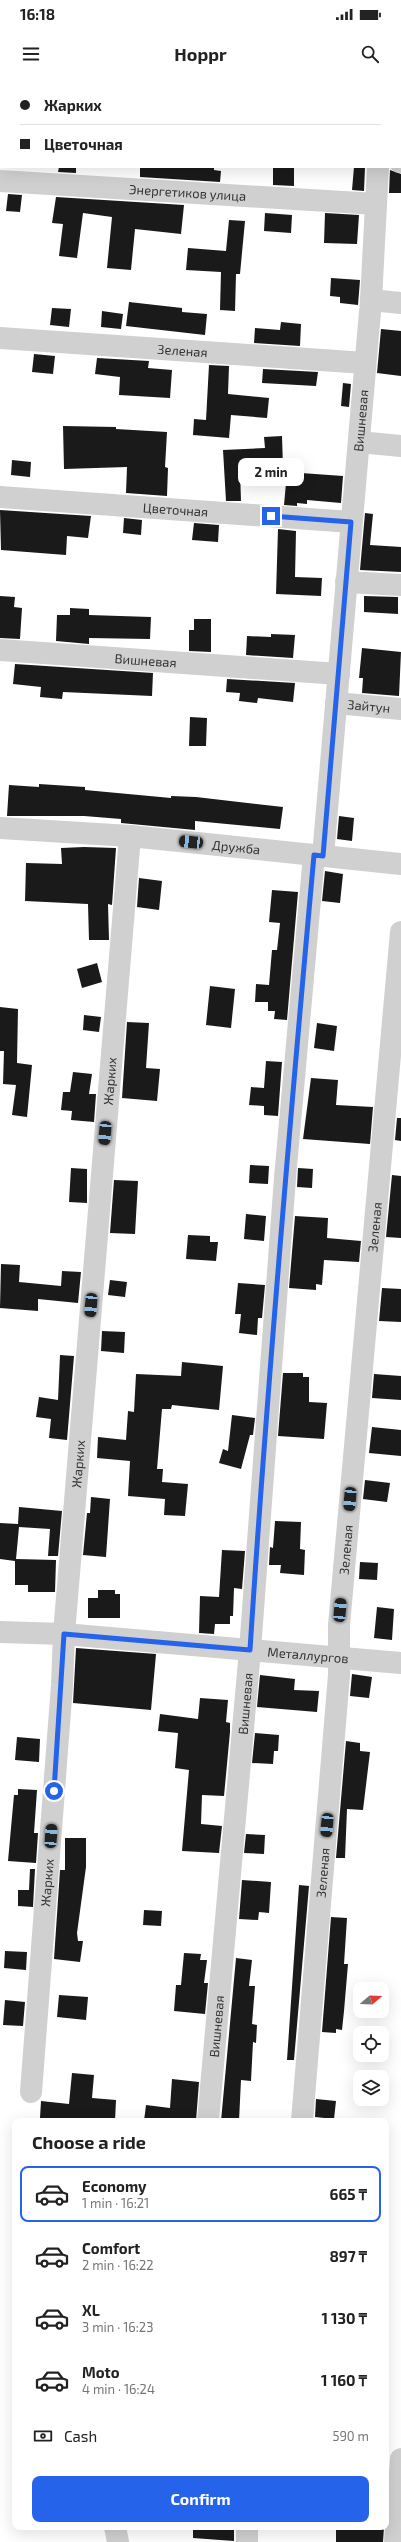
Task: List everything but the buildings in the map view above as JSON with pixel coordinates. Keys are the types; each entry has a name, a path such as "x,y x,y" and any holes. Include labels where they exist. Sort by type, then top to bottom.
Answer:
{"street":[{"name":"Вишневая","path":"208,2118 250,1650 285,1178 339,674 371,300 378,168"},
{"name":"Энергетиков улица","path":"0,181 376,204"},
{"path":"371,300 401,303"},
{"name":"Зеленая","path":"0,338 365,363"},
{"path":"359,442 401,446"},
{"name":"Цветочная","path":"0,497 351,522"},
{"path":"346,582 401,585"},
{"name":"Вишневая","path":"0,650 339,674"},
{"name":"Зайтун","path":"336,703 401,709"},
{"name":"Дружба","path":"0,828 130,836 401,864"},
{"name":"Жарких","path":"31,2092 62,1685 64,1634 130,836"},
{"name":"Зеленая","path":"302,2118 339,1656 339,1625 401,932"},
{"name":"Металлургов","path":"0,1632 64,1634 339,1656 401,1663"},
{"path":"389,2457 401,2459 395,2542"},
{"path":"116,2530 118,2542"},
{"path":"247,2530 247,2542"}],"route":[{"path":"54,1791 62,1685 64,1634 250,1650 269,1374 298,1027 314,855 323,856 351,522 271,516"}]}
